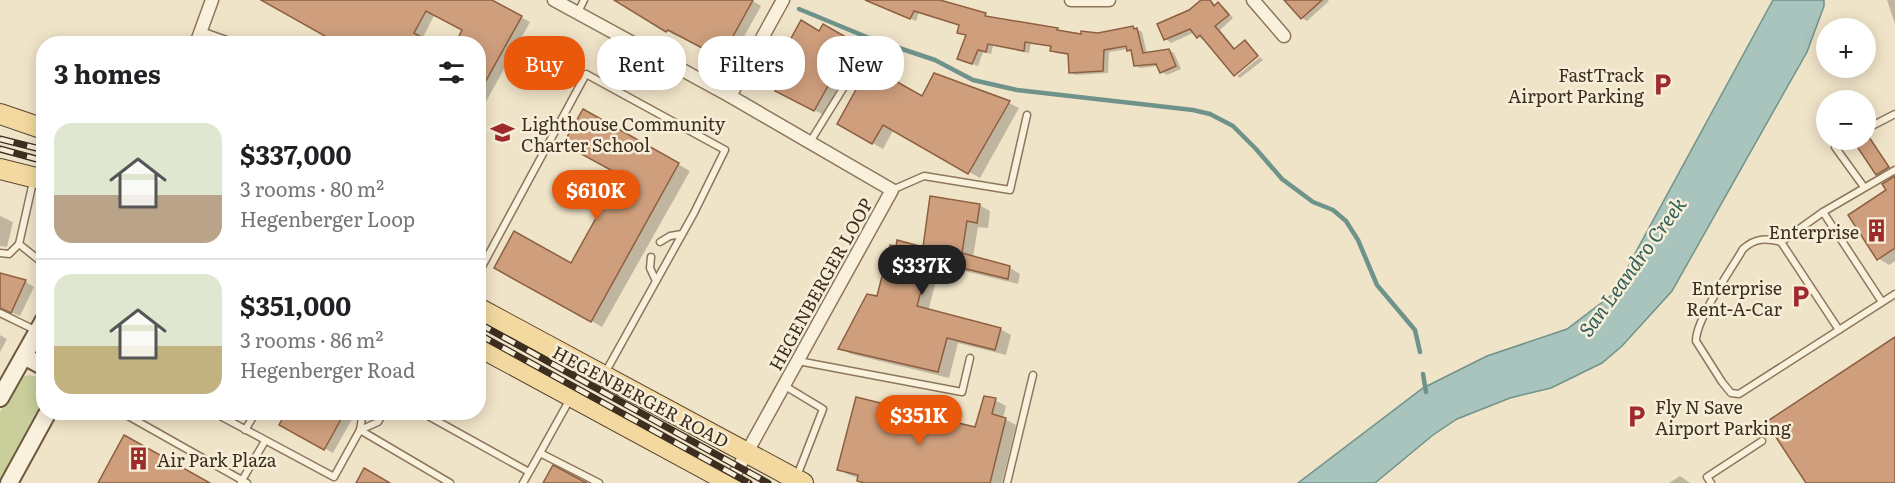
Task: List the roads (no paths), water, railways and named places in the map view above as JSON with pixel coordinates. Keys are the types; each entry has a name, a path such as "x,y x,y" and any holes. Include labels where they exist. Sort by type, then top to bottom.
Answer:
{"main road":[{"path":"0,114 36,126"},
{"path":"0,169 36,178"},
{"name":"HEGENBERGER ROAD","path":"486,312 800,481"},
{"path":"0,398 36,334"},
{"name":"HEGENBERGER ROAD","path":"486,350 730,483"},
{"path":"24,356 36,363"},
{"path":"9,483 44,420"}],"street":[{"path":"198,36 212,0"},
{"name":"HEGENBERGER LOOP","path":"554,0 730,96 892,190 730,483"},
{"path":"730,96 783,0"},
{"path":"1071,0 1109,0"},
{"path":"1253,0 1284,36"}],"lane":[{"path":"578,13 584,0"},
{"path":"200,31 215,36"},
{"path":"486,259 586,74 725,150 682,234 603,376"},
{"path":"810,142 842,90"},
{"path":"1876,124 1895,114"},
{"path":"892,190 924,176 1010,190 1027,115"},
{"path":"1837,150 1864,187"},
{"path":"1781,242 1823,212 1895,170"},
{"path":"0,253 9,254 19,244 36,189"},
{"path":"1823,212 1882,302"},
{"path":"660,242 663,238 682,234"},
{"path":"1839,330 1781,242 1756,239 1743,249 1698,326 1696,341 1722,382 1731,393 1739,394 1839,330 1882,302 1895,294"},
{"path":"19,244 36,258"},
{"path":"651,257 650,268 656,281"},
{"path":"0,314 36,325"},
{"path":"798,361 962,392 970,358"},
{"path":"1008,483 1033,375"},
{"path":"785,386 823,409 800,481"},
{"path":"524,483 571,396"},
{"path":"135,420 244,482 265,441"},
{"path":"227,420 332,480 360,430 362,420"},
{"path":"245,430 251,420"},
{"path":"360,430 379,420"},
{"path":"435,420 529,472"},
{"path":"360,430 450,483"},
{"path":"1711,483 1707,477 1762,441"},
{"path":"540,453 599,483"}],"water":[{"name":"San Leandro Creek","path":"1773,0 1824,0 1820,18 1816,18 1816,28 1807,52 1672,291 1622,346 1602,363 1551,388 1510,398 1457,419 1433,435 1375,483 1298,483 1423,388 1487,356 1567,329 1613,294"}],"waterway":[{"path":"799,9 869,38 935,60 973,80 1017,90 1193,110 1210,114 1233,126 1282,179 1313,202 1333,210 1346,221 1358,240 1377,285 1415,330 1420,352"},
{"path":"1423,374 1426,392"}],"railway":[{"path":"0,139 36,148"},
{"path":"0,149 36,159"},
{"path":"486,327 768,483"},
{"path":"486,338 749,483"}],"place":[{"name":"FastTrack Airport Parking","path":"1662,84"},
{"name":"Lighthouse Community Charter School","path":"503,133"},
{"name":"Enterprise","path":"1877,231"},
{"name":"Enterprise Rent-A-Car","path":"1800,297"},
{"name":"Fly N Save Airport Parking","path":"1637,416"},
{"name":"Air Park Plaza","path":"139,459"}]}
